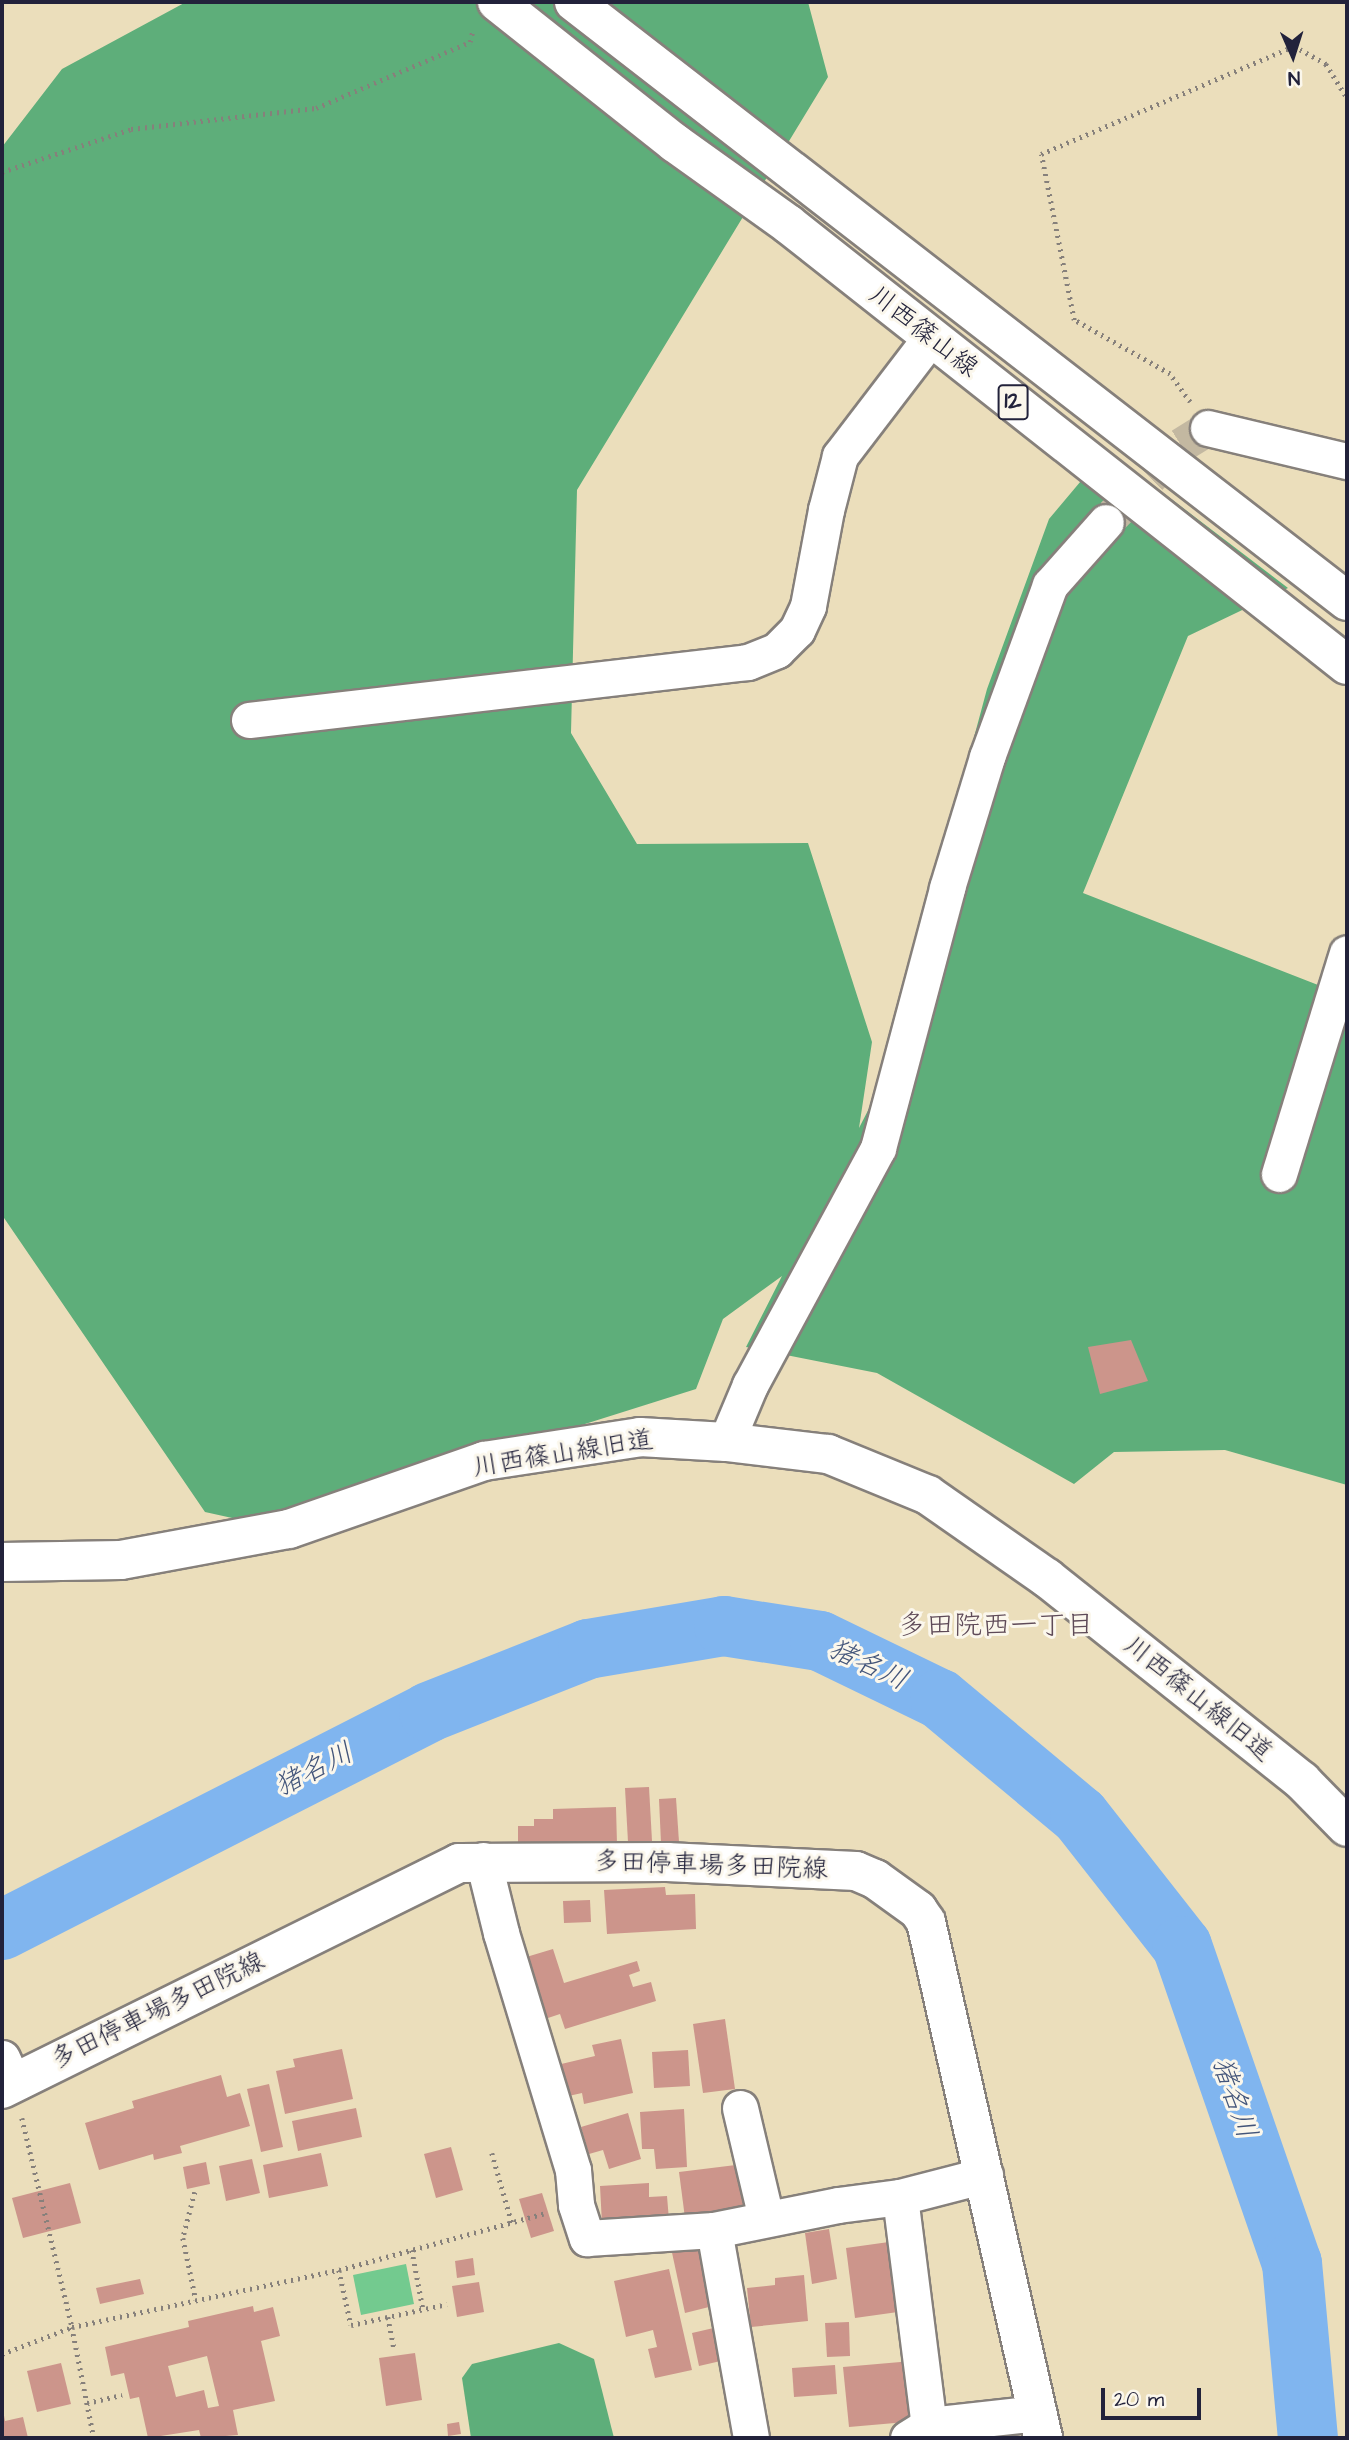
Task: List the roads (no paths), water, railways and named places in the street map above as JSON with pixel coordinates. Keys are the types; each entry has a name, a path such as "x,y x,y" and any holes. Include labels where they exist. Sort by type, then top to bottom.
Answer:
{"main road":[{"name":"川西篠山線","path":"497,2 675,143 788,224 1347,665"},
{"name":"川西篠山線","path":"574,2 1347,601"},
{"name":"川西篠山線旧道","path":"2,1562 121,1560 289,1529 484,1461 640,1437 726,1442 828,1454 928,1495 1047,1578 1302,1782 1347,1827"},
{"name":"多田停車場多田院線","path":"6,2076 459,1863 483,1860 667,1862 856,1871 875,1879 918,1910 926,1922 1040,2425"}],"street":[{"path":"249,720 748,662 777,650 797,631 808,606 825,510 840,456 931,337"},
{"path":"1208,428 1347,461"},
{"path":"726,1442 750,1385 878,1148 947,888 987,758 1050,585 1106,522"},
{"path":"1279,1174 1347,953"},
{"path":"483,1860 501,1933 573,2170 576,2205 587,2238 714,2230 766,2218 900,2197 985,2175"},
{"path":"740,2108 766,2218"},
{"path":"900,2197 919,2432 1040,2425"},
{"path":"714,2230 751,2438"}],"waterway":[{"name":"猪名川","path":"2,1930 429,1712 588,1649 724,1626 820,1641 940,1699 1080,1816 1182,1946 1292,2263 1308,2438"}],"tunnel":[{"path":"1113,515 1181,445 1208,428"}],"district":[{"name":"多田院西一丁目","path":"996,1626"}]}
